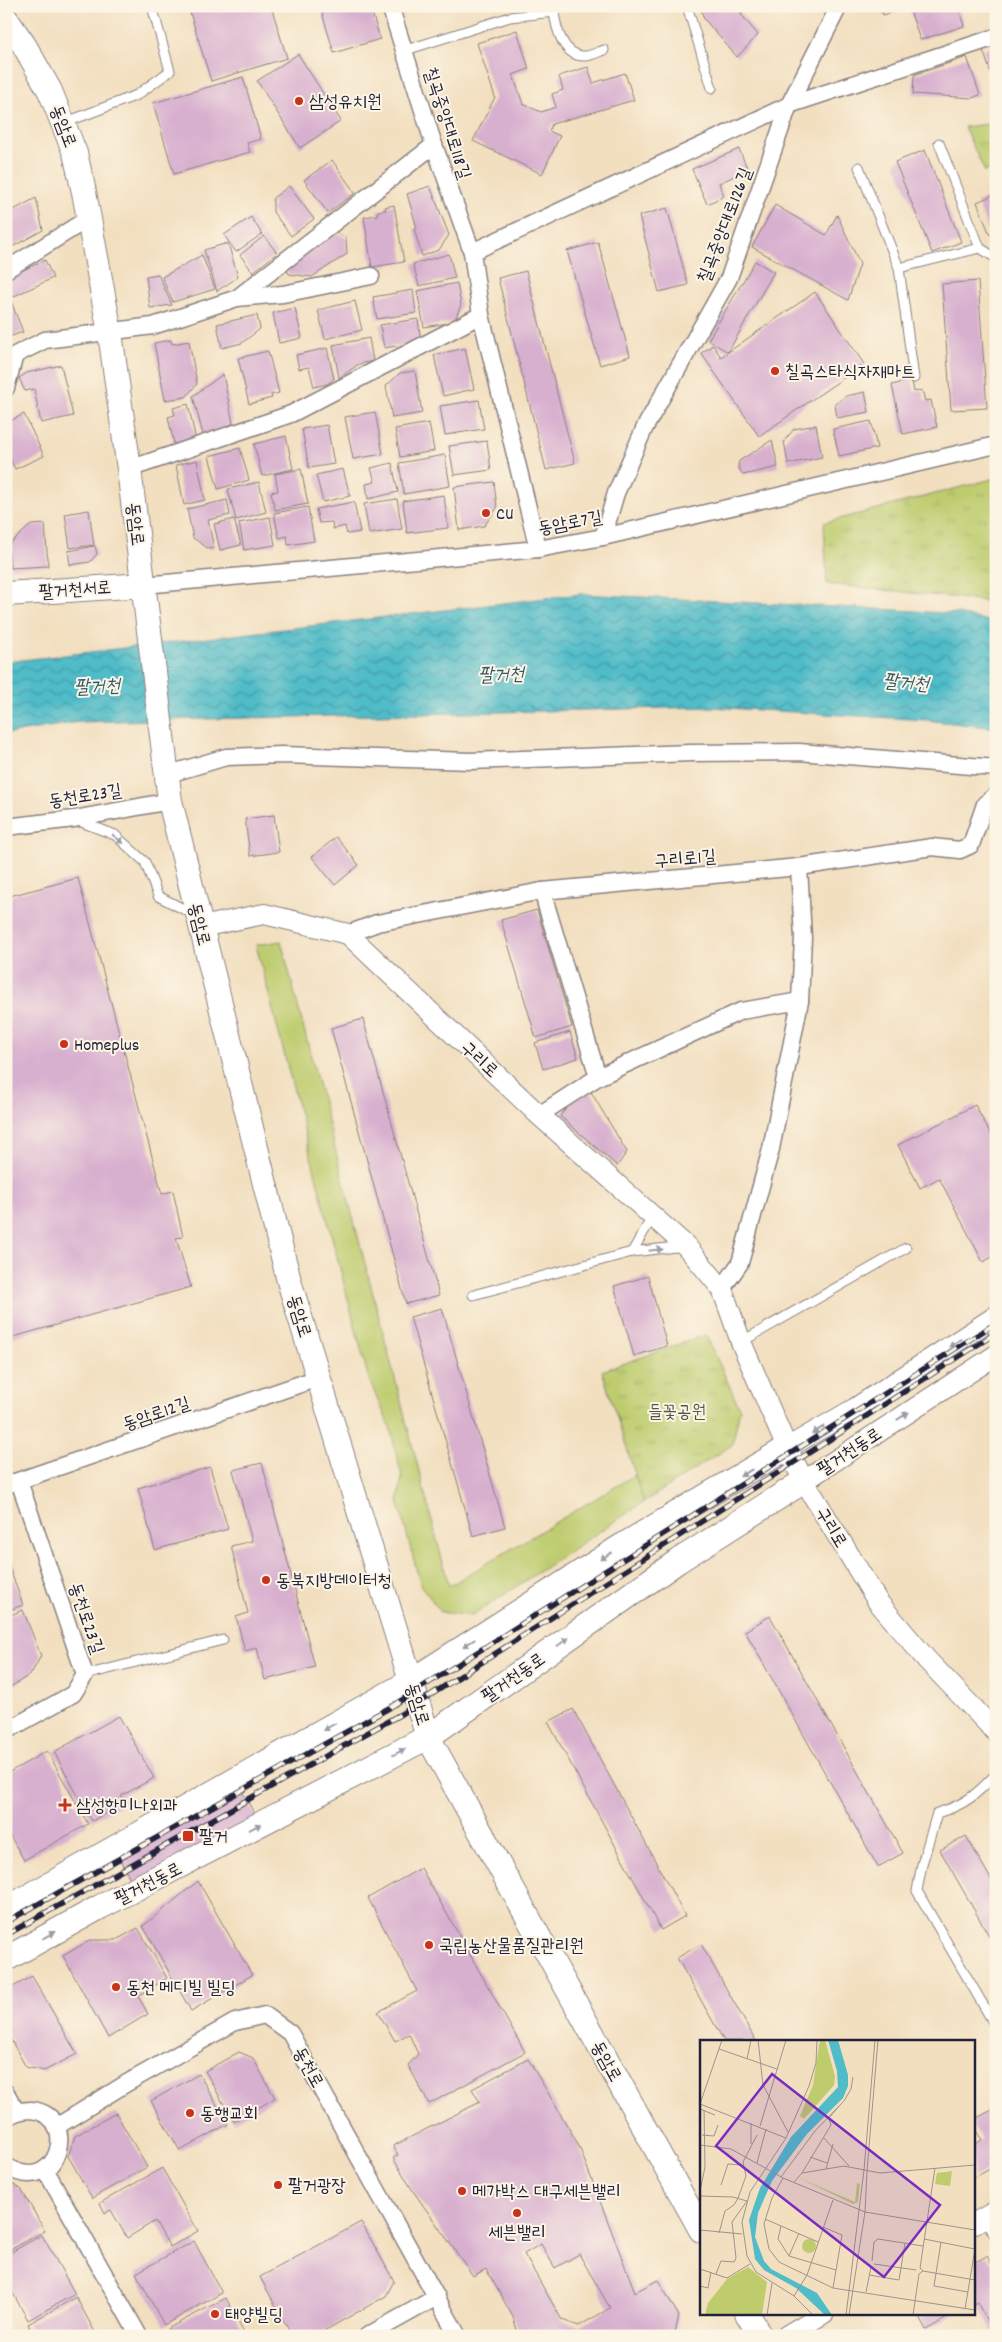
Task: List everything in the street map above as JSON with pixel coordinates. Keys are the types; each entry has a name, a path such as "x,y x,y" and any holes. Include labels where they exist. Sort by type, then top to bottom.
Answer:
{"main road":[{"name":"동암로","path":"6,20 24,45 50,91 64,123 74,153 89,218 110,333 144,585 170,801 289,1281 428,1737 700,2228"},
{"name":"팔거천서로","path":"6,594 144,585"},
{"name":"팔거천동로","path":"6,1909 411,1680 620,1548 788,1448"},
{"name":"팔거천동로","path":"6,1959 100,1907 428,1737 678,1561 804,1481"},
{"path":"748,2314 760,2336"}],"street":[{"name":"칠곡중앙대로118길","path":"390,6 434,145 472,252 481,315 538,550"},
{"name":"칠곡중앙대로126길","path":"603,537 616,493 645,427 729,278 789,105 839,6"},
{"path":"472,252 789,105 996,37"},
{"path":"237,298 434,145"},
{"path":"6,270 89,218"},
{"path":"6,388 9,363 14,355 45,340 153,326 237,298 283,294 371,276"},
{"path":"129,469 291,414 481,315"},
{"name":"동암로7길","path":"144,585 538,550 603,537 996,445"},
{"path":"166,775 226,757 282,755 471,761 691,753 799,752 996,768"},
{"name":"구리로1길","path":"348,934 377,923 542,892 799,868 932,847 960,850 971,844 984,804 996,795"},
{"name":"동천로23길","path":"6,826 74,819 170,801"},
{"path":"722,1289 740,1262 768,1158 800,1001 803,938 799,868"},
{"path":"542,892 598,1077"},
{"path":"200,922 264,914 348,934"},
{"name":"구리로","path":"348,934 539,1115 686,1246 722,1289 741,1342 804,1481 878,1602 927,1660 996,1732"},
{"path":"539,1115 598,1077 741,1011 800,1001"},
{"name":"팔거천동로","path":"788,1448 854,1408 996,1316"},
{"name":"팔거천동로","path":"804,1481 996,1355"},
{"name":"동암로12길","path":"13,1483 318,1378"},
{"name":"동천로23길","path":"6,1731 73,1694 85,1676 13,1483"},
{"name":"동천로","path":"56,2127 127,2083 236,2022 265,2015 290,2033 458,2336"},
{"path":"6,2093 12,2115 26,2110 43,2114 56,2127 59,2134 59,2150 56,2158 45,2169 25,2174 6,2166"},
{"path":"45,2169 139,2336"},
{"path":"367,2336 437,2297"},
{"path":"786,2336 822,2314"}],"lane":[{"path":"64,123 137,96 170,71 152,6"},
{"path":"687,6 712,88"},
{"path":"403,51 510,17 555,9 556,27 566,48 577,55 586,56 604,50"},
{"path":"939,143 980,248 996,258"},
{"path":"859,167 899,268 914,378"},
{"path":"899,268 980,248"},
{"path":"74,819 115,835 145,862 158,896 200,922"},
{"path":"632,1252 653,1216"},
{"path":"473,1296 632,1252 686,1246"},
{"path":"741,1342 906,1248"},
{"path":"85,1676 223,1640"},
{"path":"996,1774 977,1794 957,1807 937,1813 922,1864 917,1891 996,2027"},
{"path":"984,2218 996,2237"}],"green space":[{"path":"996,123 996,166 985,172 964,127"},
{"path":"996,478 996,602 827,584 824,523"},
{"path":"281,941 449,1586 635,1475 644,1502 472,1616 441,1612 421,1586 398,1502 402,1477 390,1427 369,1380 256,945"},
{"name":"들꽃공원","path":"706,1335 740,1409 732,1445 644,1502 602,1371"}],"water":[{"name":"팔거천","path":"580,594 915,611 958,614 996,623 996,728 926,720 710,707 78,722 6,734 6,662"}],"building":[{"path":"188,6 271,6 287,58 211,81"},
{"path":"320,6 370,6 380,39 334,53"},
{"path":"700,6 748,6 749,8 740,13 758,35 737,57 704,19"},
{"path":"880,6 911,6 911,7 883,15"},
{"path":"920,6 958,6 964,26 920,40 910,10"},
{"path":"517,30 529,69 513,75 523,104 541,112 556,107 552,94 563,90 559,76 588,67 593,83 625,73 634,100 552,124 549,131 560,136 542,174 473,141 495,97 477,43"},
{"path":"996,45 996,85 995,85 983,50"},
{"name":"삼성유치원","path":"298,54 341,121 300,148 257,81"},
{"path":"967,57 980,95 972,98 913,94 914,75"},
{"path":"243,77 261,139 247,143 250,152 174,174 153,103"},
{"path":"6,103 13,114 6,118"},
{"path":"739,149 748,170 719,183 724,196 707,204 692,169"},
{"path":"925,150 961,242 932,253 895,162"},
{"path":"332,160 355,193 328,213 304,180"},
{"path":"289,186 314,219 291,236 273,212 273,198"},
{"path":"430,186 449,235 439,250 422,256 414,229 417,228 407,194"},
{"path":"996,194 996,232 990,235 977,202"},
{"path":"36,198 43,230 12,247 6,236 6,214"},
{"path":"394,205 404,262 372,267 364,217 377,215 378,211 386,210 385,207"},
{"path":"775,205 826,235 837,215 860,264 848,300 752,247"},
{"path":"667,208 688,285 659,292 639,216"},
{"path":"251,217 262,234 236,252 224,235"},
{"path":"335,232 346,238 347,254 312,277 289,274 286,269"},
{"path":"264,236 277,253 253,272 240,255"},
{"path":"598,242 630,356 600,365 567,251"},
{"path":"228,243 238,277 217,291 204,250"},
{"path":"449,254 455,278 419,286 413,264"},
{"path":"202,255 215,289 173,302 162,277"},
{"path":"45,260 53,278 12,297 6,285 6,278"},
{"path":"755,261 774,272 728,352 708,340"},
{"path":"526,271 575,463 546,470 498,278"},
{"path":"158,274 172,305 150,308 146,276"},
{"path":"978,281 987,408 951,410 942,284"},
{"path":"457,283 461,305 454,322 424,327 417,291"},
{"path":"413,290 416,313 377,319 373,297"},
{"path":"815,292 864,364 759,436 701,353 713,345 721,357"},
{"path":"9,296 23,332 6,338 6,297"},
{"path":"355,301 362,330 325,339 318,310"},
{"path":"295,308 302,338 279,343 273,313"},
{"path":"257,315 260,329 242,343 222,348 217,324"},
{"path":"418,319 421,342 384,348 380,325"},
{"path":"369,338 373,361 359,364 339,378 333,345"},
{"path":"171,340 172,344 189,341 197,384 186,397 165,400 154,343"},
{"path":"327,348 334,379 327,384 314,387 309,367 299,369 296,355"},
{"path":"465,348 474,389 443,396 434,355"},
{"path":"268,351 279,393 271,395 272,398 249,404 238,358"},
{"path":"61,365 73,416 41,423 34,389 25,391 19,378 27,373"},
{"path":"415,371 422,413 392,418 386,386 400,373"},
{"path":"223,374 233,423 220,431 203,435 193,396"},
{"path":"912,380 914,392 922,390 925,401 931,400 937,427 903,434 892,385"},
{"path":"865,392 869,412 837,418 835,404 846,396"},
{"path":"479,400 484,429 445,435 440,406"},
{"path":"188,404 196,440 174,444 168,417 175,415 173,408"},
{"path":"375,412 383,454 353,459 345,417"},
{"path":"24,414 44,456 15,469 6,451 6,423"},
{"path":"871,421 877,448 839,456 833,429"},
{"path":"429,423 434,451 400,457 395,429"},
{"path":"327,425 334,464 309,468 302,429"},
{"path":"816,425 822,457 788,464 784,441 794,429"},
{"path":"286,436 293,469 262,476 254,444"},
{"path":"772,440 778,467 743,475 738,467 739,461"},
{"path":"487,441 491,470 454,475 449,446"},
{"path":"240,448 249,480 218,489 209,456"},
{"path":"445,455 450,486 404,494 399,463"},
{"path":"197,460 205,500 184,505 176,465"},
{"path":"392,463 398,492 368,499 366,484 375,482 371,468"},
{"path":"301,469 308,504 275,510 271,492 278,491 275,474"},
{"path":"343,469 350,496 323,502 316,475"},
{"path":"259,482 266,512 236,520 228,489"},
{"path":"494,482 497,508 484,526 459,530 454,487"},
{"path":"444,495 448,528 407,533 403,501"},
{"path":"397,499 402,529 369,534 364,504"},
{"path":"227,500 230,515 208,520 214,548 209,549 193,538 187,509"},
{"path":"354,502 360,532 347,534 345,526 333,529 332,522 319,523 316,509"},
{"path":"308,507 314,541 288,545 287,536 279,538 274,513"},
{"path":"89,510 94,545 70,548 65,514"},
{"path":"270,517 275,545 244,550 239,523"},
{"path":"234,519 241,545 220,550 214,524"},
{"path":"45,524 48,566 10,568 8,545 31,525"},
{"path":"95,546 97,554 90,562 70,565 68,551"},
{"path":"274,815 279,852 250,856 245,819"},
{"path":"336,837 359,865 335,885 312,857"},
{"name":"Homeplus","path":"78,878 162,1194 173,1191 183,1237 176,1238 191,1287 6,1339 6,897"},
{"path":"537,910 572,1027 536,1038 501,920"},
{"path":"363,1019 439,1295 406,1304 331,1028"},
{"path":"570,1032 578,1058 543,1069 535,1043"},
{"path":"591,1092 627,1152 617,1166 560,1116 573,1100"},
{"path":"975,1105 996,1144 996,1255 983,1262 939,1178 920,1188 898,1145"},
{"path":"648,1276 667,1346 634,1356 614,1286"},
{"path":"442,1308 505,1527 473,1536 410,1317"},
{"name":"동북지방데이터청","path":"262,1463 315,1667 265,1680 257,1648 245,1651 236,1617 248,1613 231,1546 252,1541 233,1470"},
{"path":"210,1467 228,1529 155,1550 138,1488"},
{"path":"6,1558 23,1605 6,1611"},
{"path":"23,1610 41,1656 31,1674 6,1690 6,1617"},
{"path":"770,1616 903,1853 878,1867 745,1631"},
{"path":"573,1709 685,1916 661,1930 548,1722"},
{"path":"119,1716 154,1778 121,1796 125,1802 92,1821 54,1752"},
{"path":"47,1751 88,1824 24,1860 6,1829 6,1774"},
{"path":"235,1779 261,1825 138,1893 113,1847"},
{"path":"966,1836 996,1888 996,1948 940,1850"},
{"name":"국립농산물품질관리원","path":"421,1868 525,2052 429,2104 408,2065 418,2054 409,2034 395,2041 378,2012 417,1991 368,1898"},
{"path":"198,1881 252,1975 191,2011 143,1926"},
{"name":"동천 메디빌 빌딩","path":"138,1928 167,1978 138,1996 148,2014 108,2038 63,1956 90,1940 116,1940"},
{"path":"701,1944 755,2040 723,2040 677,1958"},
{"path":"32,1976 77,2054 44,2071 26,2067 6,2031 6,1991"},
{"path":"239,2052 253,2058 275,2098 234,2122 205,2071"},
{"name":"세븐밸리","path":"528,2059 578,2144 635,2292 658,2280 679,2316 674,2336 519,2336 513,2317 486,2269 473,2276 413,2191 393,2158 398,2155 393,2146 480,2102 472,2089","holes":["541,2244 555,2268 579,2254 610,2308 579,2326 562,2320 524,2254"]},
{"name":"동행교회","path":"199,2074 228,2124 180,2151 151,2101"},
{"path":"996,2108 996,2166 974,2177 974,2144 982,2140 974,2128 974,2119"},
{"path":"116,2113 147,2167 92,2198 68,2156 75,2136"},
{"path":"162,2168 198,2231 170,2247 155,2221 127,2238 111,2210 105,2213 100,2203"},
{"path":"11,2183 21,2189 45,2231 6,2252 6,2186"},
{"path":"361,2222 394,2281 386,2296 315,2336 292,2336 260,2277"},
{"path":"42,2235 75,2294 28,2320 6,2281 6,2255"},
{"path":"194,2241 222,2293 164,2325 136,2273"},
{"path":"987,2256 996,2272 994,2334 977,2302 974,2304 974,2262"},
{"path":"76,2297 97,2336 15,2336 30,2327 28,2324"},
{"name":"태양빌딩","path":"226,2298 246,2336 170,2336 167,2329"},
{"path":"918,2314 954,2314 926,2330"}],"railway":[{"path":"6,1922 389,1708 996,1323"},
{"path":"6,1935 401,1714 996,1333"}],"place":[{"name":"삼성유치원","path":"299,101"},
{"name":"칠곡스타식자재마트","path":"775,371"},
{"name":"CU","path":"486,513"},
{"name":"Homeplus","path":"64,1044"},
{"name":"동북지방데이터청","path":"266,1580"},
{"name":"삼성항미나외과","path":"65,1805"},
{"name":"팔거","path":"188,1836"},
{"name":"국립농산물품질관리원","path":"429,1945"},
{"name":"동천 메디빌 빌딩","path":"116,1987"},
{"name":"동행교회","path":"190,2113"},
{"name":"팔거광장","path":"278,2185"},
{"name":"메가박스 대구세븐밸리","path":"462,2191"},
{"name":"세븐밸리","path":"517,2213"},
{"name":"태양빌딩","path":"215,2314"}]}
